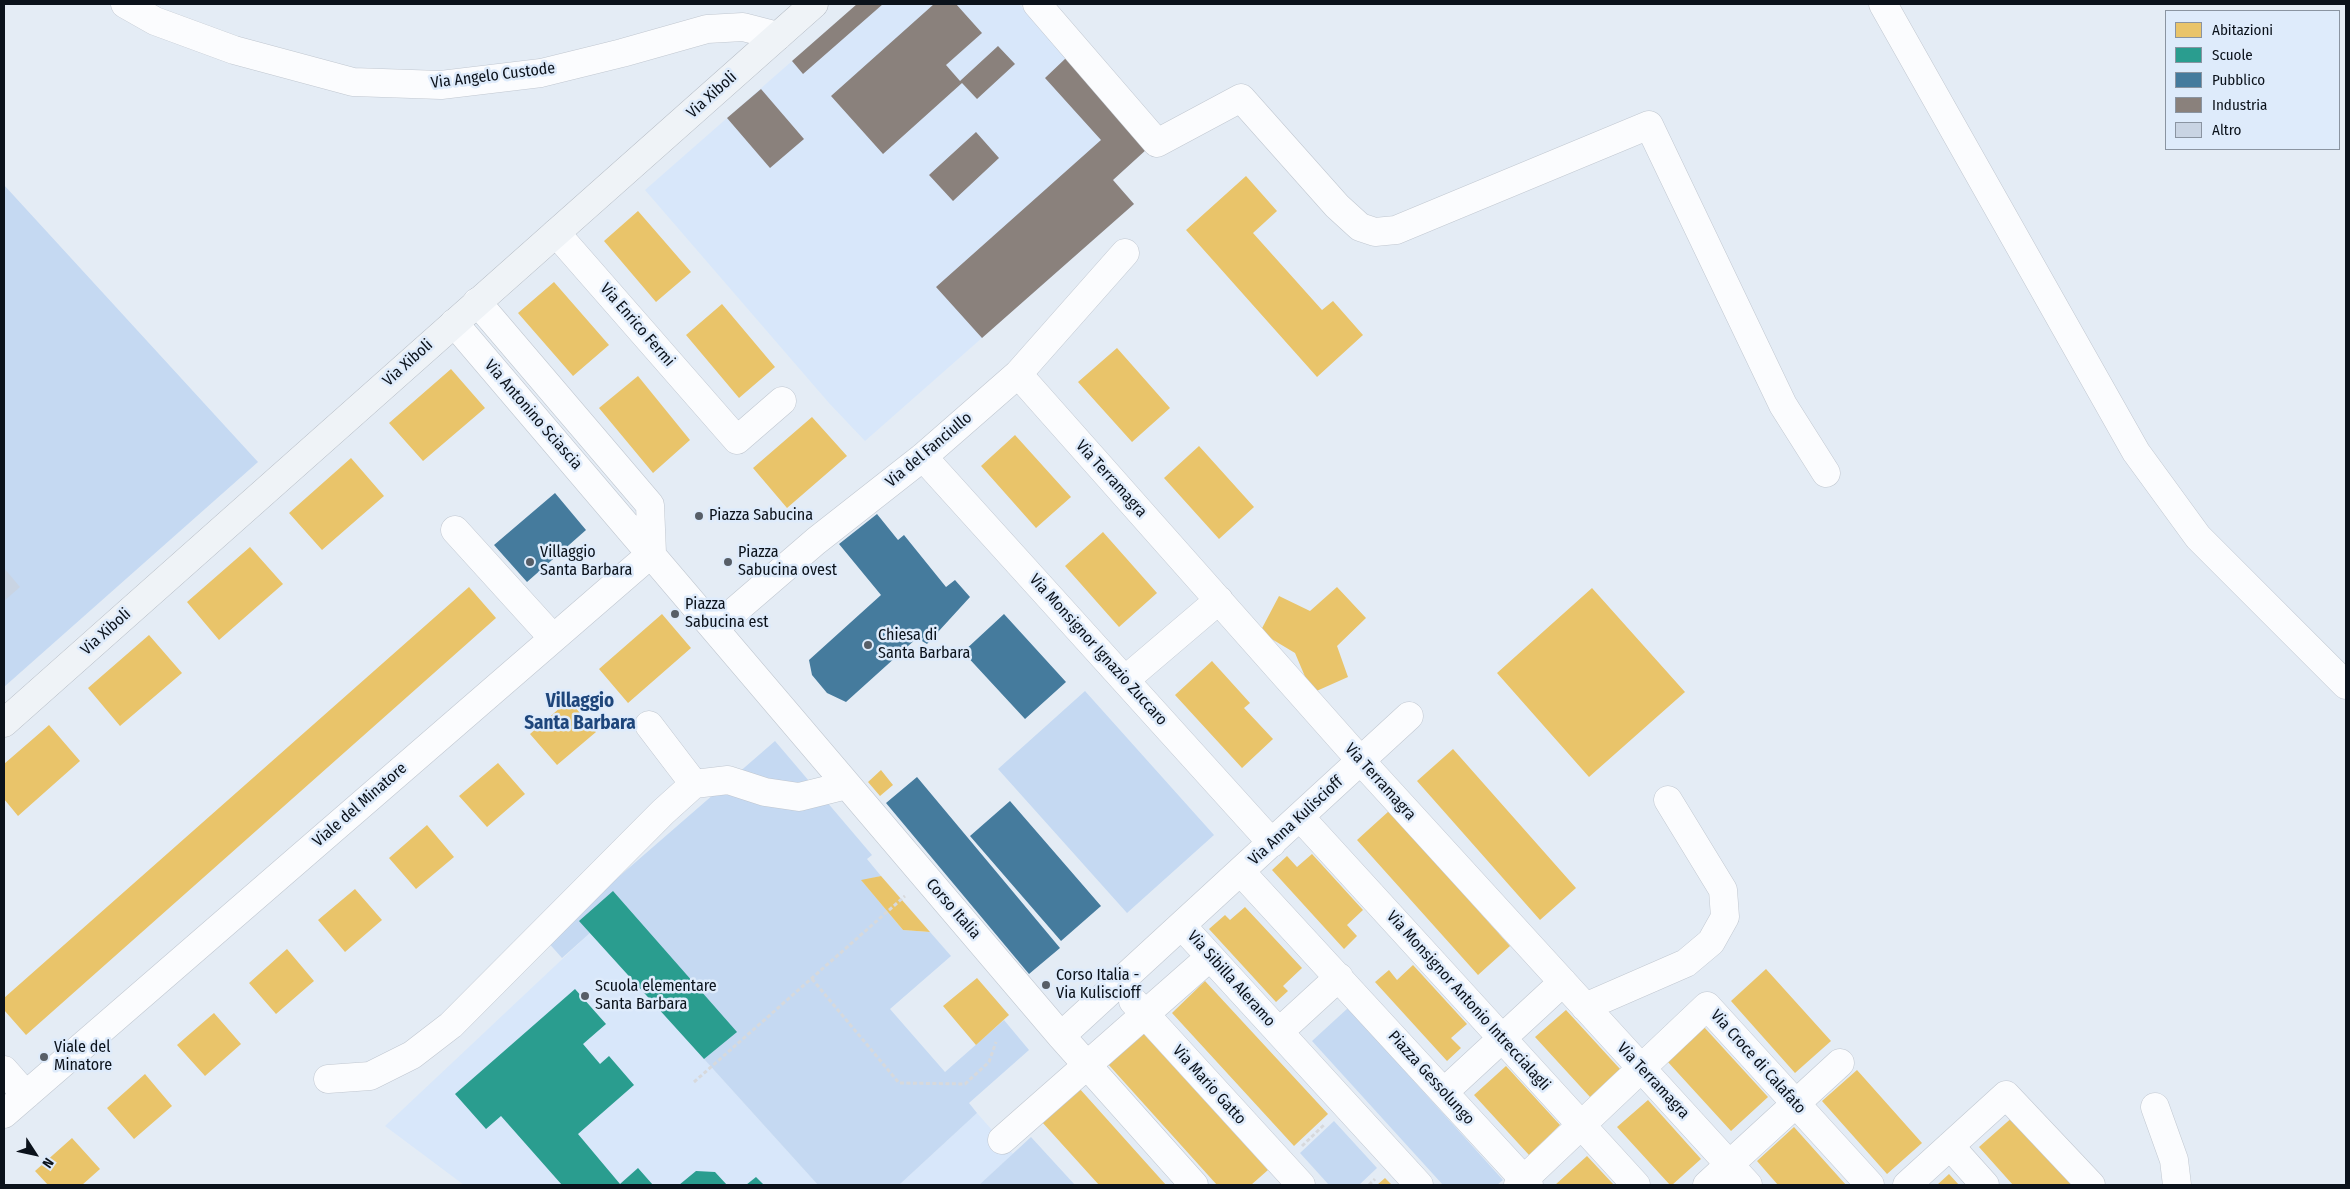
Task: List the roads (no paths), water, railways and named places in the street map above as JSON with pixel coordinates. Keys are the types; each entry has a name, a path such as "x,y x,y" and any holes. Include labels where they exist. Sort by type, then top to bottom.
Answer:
{"main road":[{"name":"Via Xiboli","path":"4,723 814,4"}],"street":[{"name":"Via Angelo Custode","path":"124,4 155,21 234,50 353,82 441,85 541,73 707,29 743,27 778,36"},
{"path":"1037,4 1157,143 1241,98 1337,206 1360,227 1375,232 1396,230 1648,124 1782,406 1826,473"},
{"path":"1883,4 2136,452 2198,537 2346,685"},
{"name":"Via Enrico Fermi","path":"556,232 737,440 782,401"},
{"name":"Via del Fanciullo","path":"715,628 816,541 923,457 1018,374 1125,253"},
{"name":"Via Antonino Sciascia","path":"477,302 634,489 650,505 652,553"},
{"name":"Via Antonino Sciascia","path":"454,323 652,553"},
{"name":"Via Terramagra","path":"1018,374 1361,761 1748,1185"},
{"name":"Via Monsignor Ignazio Zuccaro","path":"923,457 1272,843"},
{"path":"455,530 544,646 652,553"},
{"name":"Corso Italia","path":"652,553 1061,1036 1194,1185"},
{"path":"1125,680 1218,600"},
{"name":"Viale del Minatore","path":"4,1114 544,646"},
{"name":"Via Anna Kuliscioff","path":"1061,1036 1409,716"},
{"path":"649,725 694,784"},
{"path":"328,1079 370,1076 412,1055 451,1025 663,812 694,784 728,780 765,792 799,797 847,785"},
{"path":"1585,1007 1686,963 1711,942 1724,916 1723,890 1668,800"},
{"name":"Via Monsignor Antonio Intreccialagli","path":"1300,818 1636,1185"},
{"name":"Piazza Gessolungo","path":"1241,872 1444,1092 1524,1183"},
{"name":"Via Sibilla Aleramo","path":"1182,926 1278,1032"},
{"path":"1002,1140 1210,957"},
{"path":"1339,977 1278,1032 1419,1185"},
{"path":"1444,1092 1563,982"},
{"name":"Via Mario Gatto","path":"1118,985 1301,1185"},
{"name":"Via Croce di Calafato","path":"1641,1068 1707,1006 1870,1185"},
{"path":"1707,1185 1840,1063"},
{"path":"1524,1183 1641,1068"},
{"path":"4,1070 26,1095"},
{"path":"1906,1185 2006,1095 2091,1185"},
{"path":"2155,1107 2174,1160 2177,1185"},
{"path":"1950,1146 1985,1185"}],"place":[{"name":"Piazza Sabucina","path":"699,516"},
{"name":"Villaggio Santa Barbara","path":"530,562"},
{"name":"Piazza Sabucina ovest","path":"728,562"},
{"name":"Piazza Sabucina est","path":"675,614"},
{"name":"Chiesa di Santa Barbara","path":"868,645"},
{"name":"Corso Italia - Via Kuliscioff","path":"1046,985"},
{"name":"Scuola elementare Santa Barbara","path":"585,996"},
{"name":"Viale del Minatore","path":"44,1057"}],"district":[{"name":"Villaggio Santa Barbara","path":"580,713"}]}
